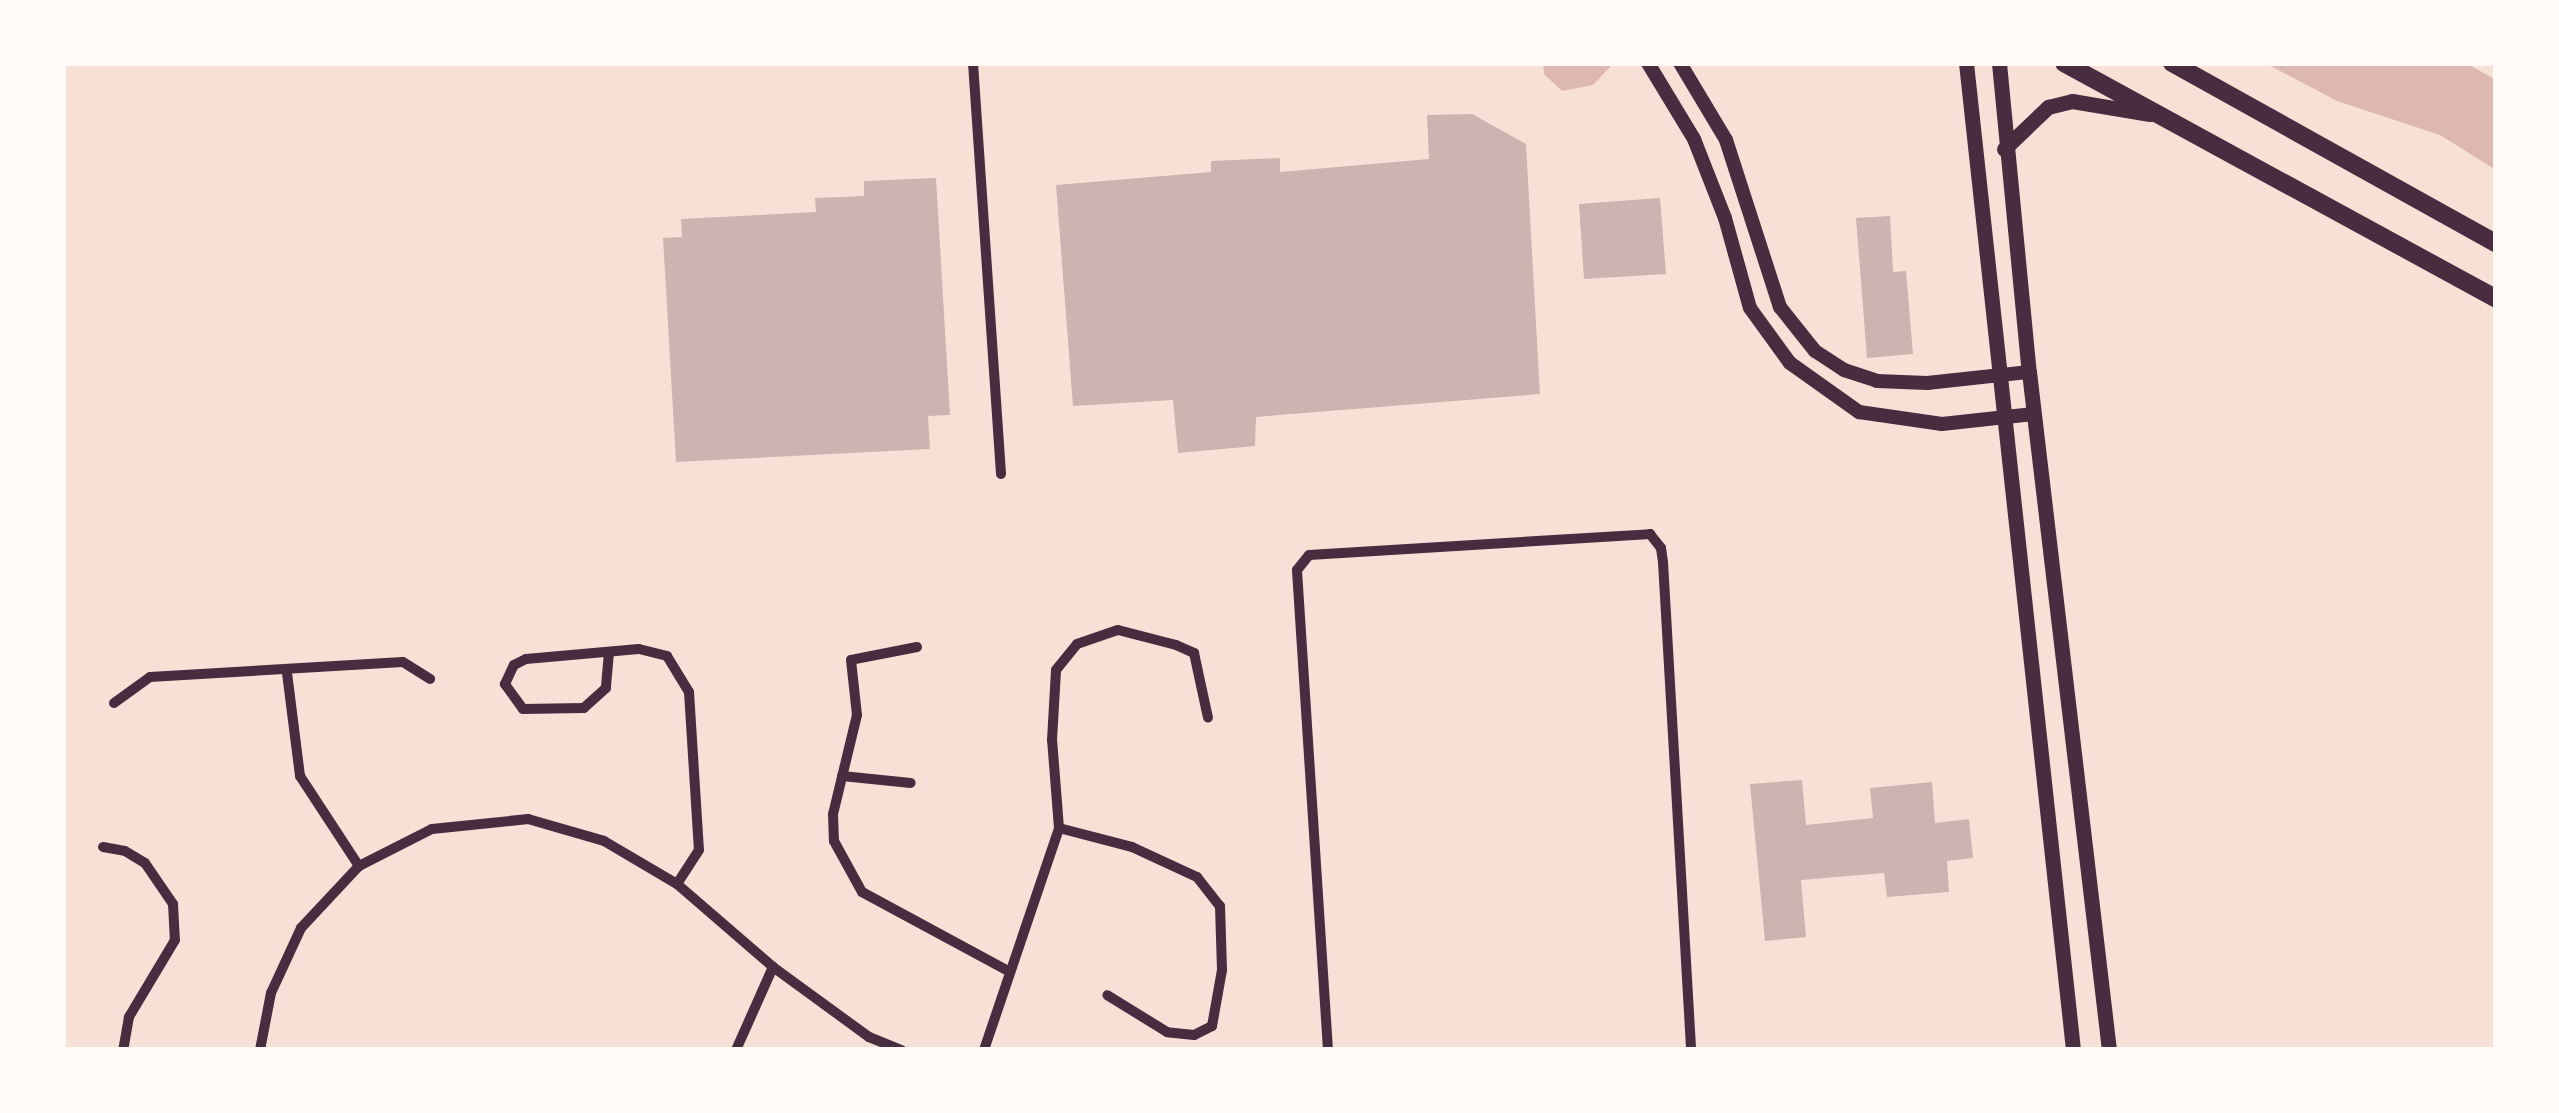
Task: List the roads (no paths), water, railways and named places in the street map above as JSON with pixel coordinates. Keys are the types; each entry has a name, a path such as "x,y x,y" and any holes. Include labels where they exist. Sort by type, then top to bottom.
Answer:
{"highway":[{"path":"2064,63 2496,299"},
{"path":"2172,63 2496,243"}],"main road":[{"path":"1966,63 2000,415 2073,1050"},
{"path":"1999,63 2033,414 2109,1050"},
{"path":"2004,149 2048,107 2072,100 2162,116"}],"street":[{"path":"974,63 1001,474"},
{"path":"1648,63 1694,139 1725,218 1750,308 1790,364 1859,412 1942,424 2033,414"},
{"path":"1680,63 1726,140 1780,307 1816,351 1844,370 1877,381 1927,383 2029,372"},
{"path":"1328,1050 1298,570 1309,555 1650,534 1661,548 1663,562 1690,1050"},
{"path":"984,1050 1059,828 1052,740 1056,670 1077,644 1118,630 1194,653 1208,718"},
{"path":"917,647 850,660 857,715 842,776 834,841 862,892 1008,970"},
{"path":"609,652 606,688 584,708 523,709 506,684 514,665 526,658 639,649 667,656 689,692 698,850 676,884"},
{"path":"114,703 150,677 287,673 404,662 430,680"},
{"path":"287,673 300,776 359,866"},
{"path":"842,776 911,783"},
{"path":"260,1050 271,993 301,928 359,866 432,829 528,819 604,841 676,884 773,967 869,1037 902,1050"},
{"path":"1059,828 1132,847 1196,878 1220,906 1222,970 1212,1025 1194,1035 1166,1032 1107,995"},
{"path":"103,847 125,850 145,863 173,904 175,940 129,1017 123,1050"},
{"path":"736,1050 773,967"},
{"path":"862,1050 869,1037"}]}
